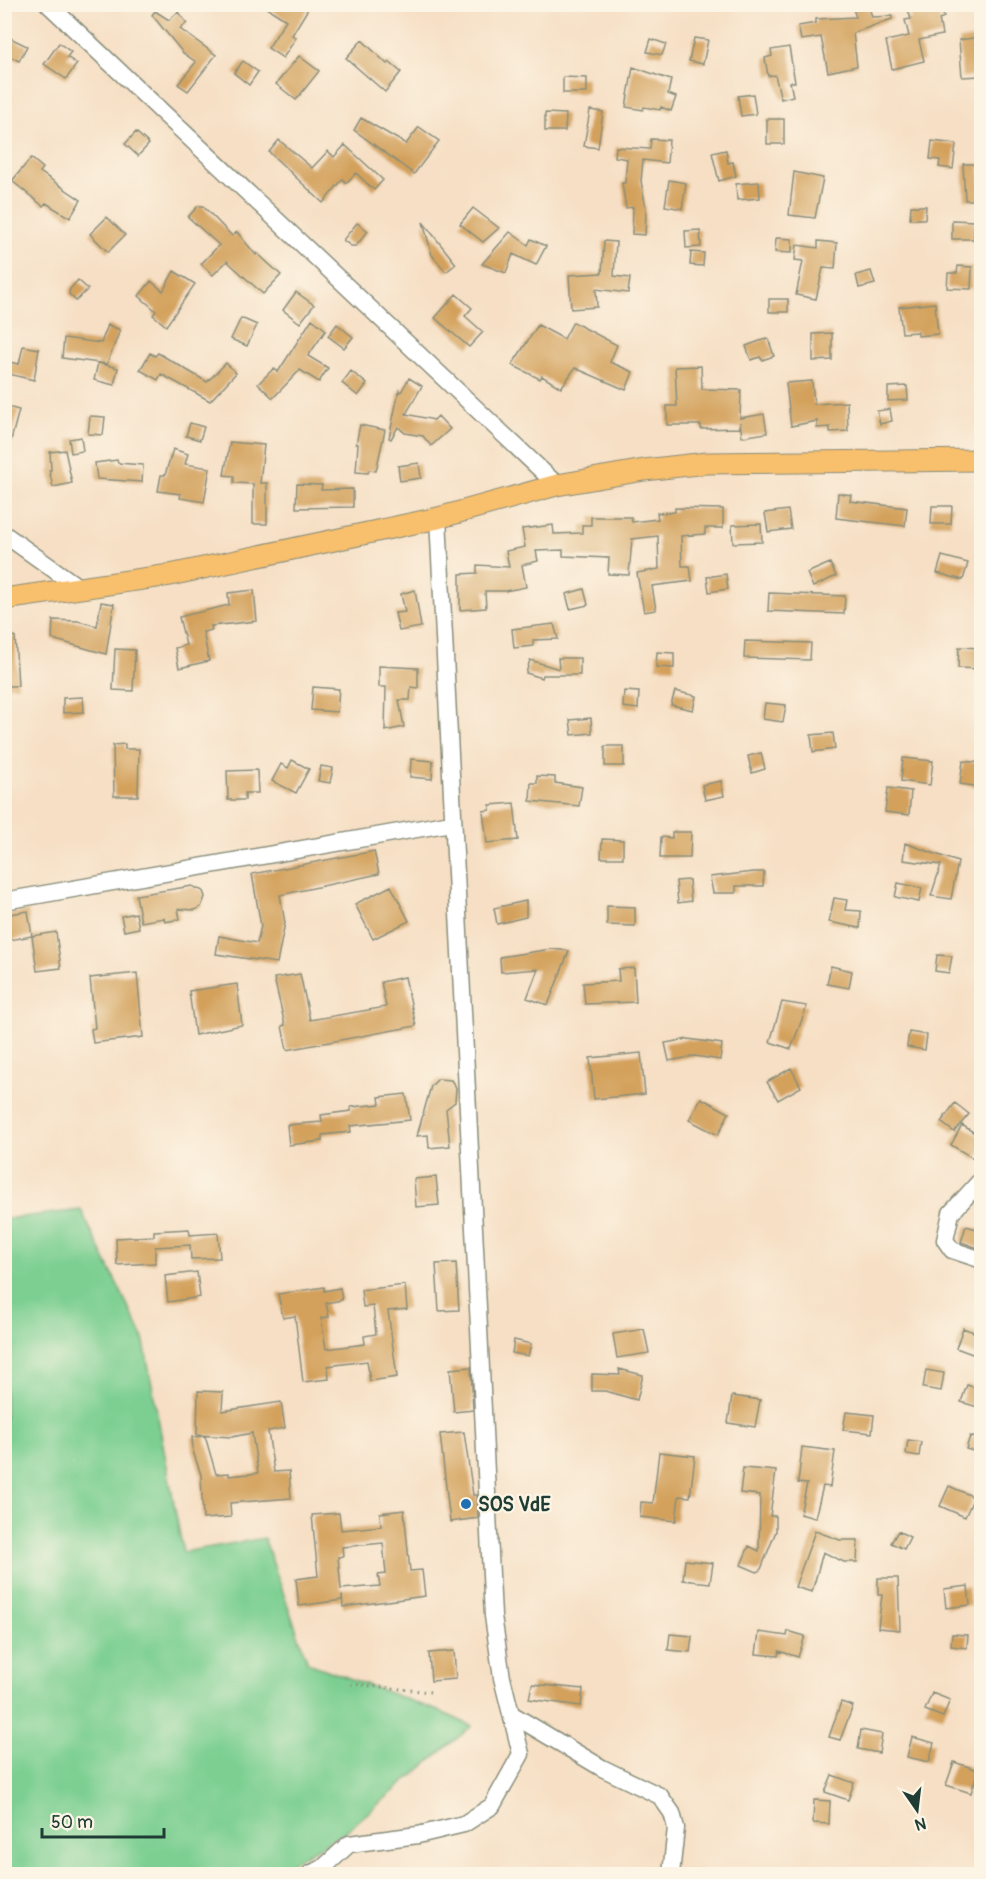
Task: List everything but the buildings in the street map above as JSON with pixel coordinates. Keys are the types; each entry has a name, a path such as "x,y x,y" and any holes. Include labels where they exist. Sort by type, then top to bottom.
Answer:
{"main road":[{"path":"4,599 81,590 170,575 438,519 557,485 644,470 706,463 981,460"}],"street":[{"path":"48,4 557,485"},
{"path":"310,1875 323,1868 349,1844 418,1835 464,1824 492,1806 520,1754 513,1715 502,1678 493,1616 471,1138 451,823 438,519"},
{"path":"4,534 81,590"},
{"path":"4,901 451,823"},
{"path":"981,1179 951,1214 945,1240 952,1250 981,1260"},
{"path":"513,1715 602,1768 660,1796 672,1813 676,1828 671,1875"}],"path":[{"path":"351,1684 431,1692"}],"green space":[{"path":"81,1210 143,1337 183,1552 264,1538 308,1663 441,1712 472,1726 345,1832 271,1874 5,1874 5,1219"}],"place":[{"name":"SOS VdE","path":"466,1504"}]}
